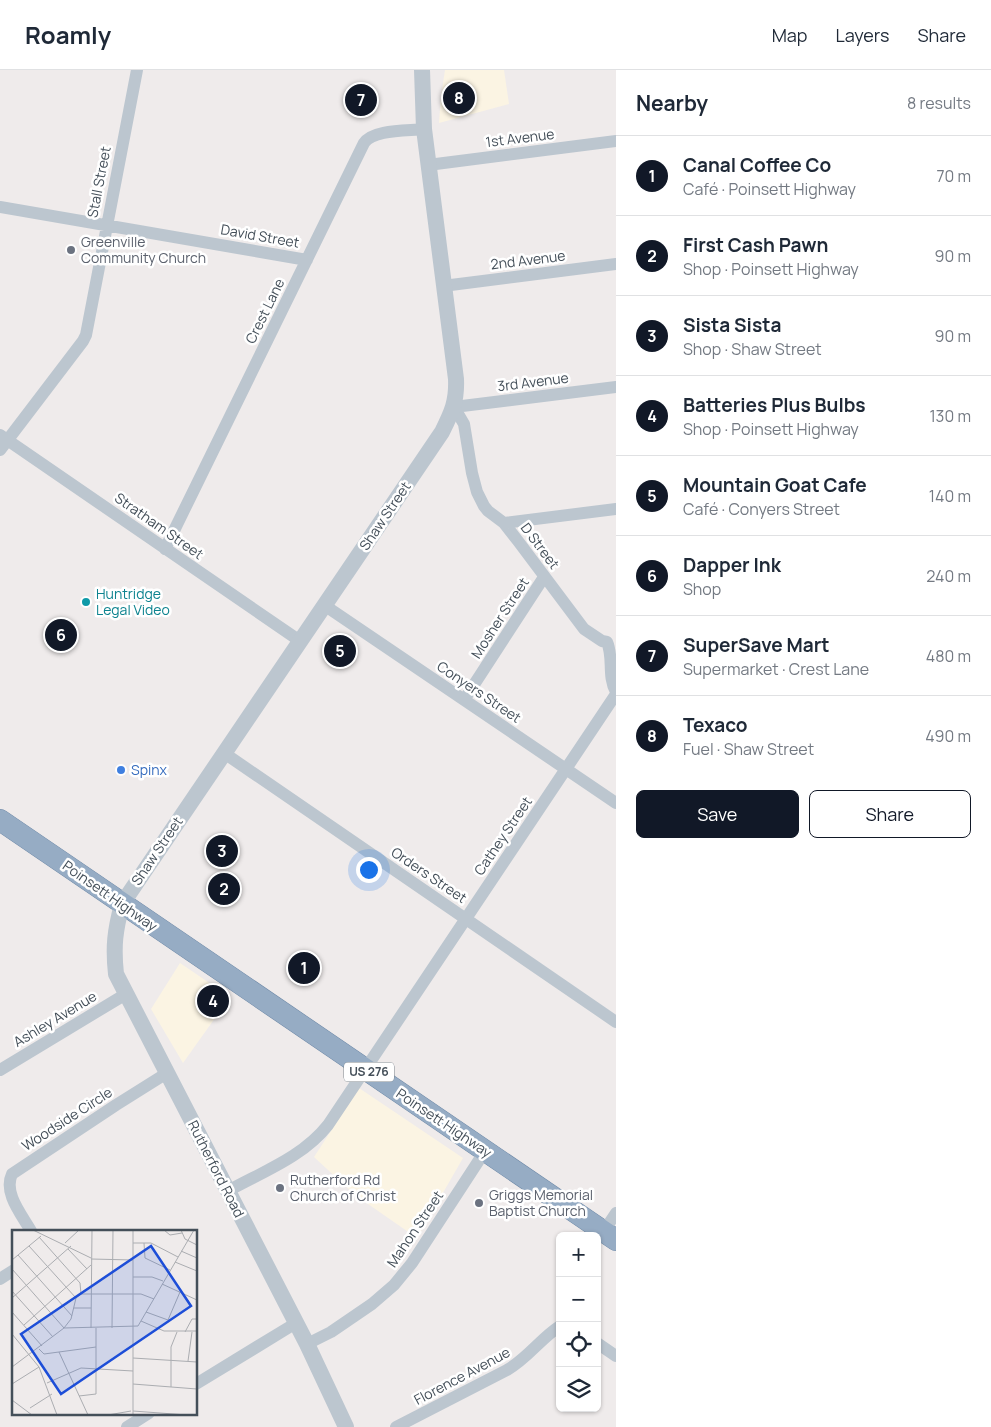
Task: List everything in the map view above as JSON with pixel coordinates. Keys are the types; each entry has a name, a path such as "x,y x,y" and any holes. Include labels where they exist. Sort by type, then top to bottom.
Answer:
{"highway":[{"name":"Poinsett Highway","path":"0,820 610,1236"}],"street":[{"name":"Stall Street","path":"2,442 83,341 86,334 137,70"},
{"name":"Shaw Street","path":"122,904 442,432 454,406 456,379 424,129 422,70"},
{"name":"Crest Lane","path":"165,549 367,139 379,133 424,129"},
{"name":"1st Avenue","path":"428,165 616,141"},
{"name":"David Street","path":"0,207 307,260"},
{"name":"2nd Avenue","path":"443,286 616,264"},
{"name":"3rd Avenue","path":"454,406 616,387"},
{"name":"D Street","path":"454,406 464,424 469,461 477,492 488,512 504,524 584,628 602,642 612,640 610,648 612,681 616,693"},
{"name":"Stratham Street","path":"2,442 165,549 300,642"},
{"path":"504,524 616,509"},
{"name":"Mosher Street","path":"464,700 544,577"},
{"name":"Conyers Street","path":"324,605 616,803"},
{"name":"Cathey Street","path":"228,1191 292,1156 314,1140 328,1125 616,693"},
{"name":"Orders Street","path":"224,753 616,1022"},
{"name":"Rutherford Road","path":"122,904 116,927 114,951 116,974 307,1344 346,1427"},
{"name":"Ashley Avenue","path":"0,1070 126,994"},
{"name":"Woodside Circle","path":"30,1230 10,1193 9,1180 12,1174 167,1073"},
{"name":"Mahon Street","path":"307,1344 331,1332 372,1304 394,1285 412,1263 485,1151"},
{"path":"610,1236 616,1213"},
{"path":"0,1279 12,1271"},
{"path":"198,1383 296,1323"},
{"name":"Florence Avenue","path":"396,1427 507,1370 521,1361 556,1329"},
{"path":"601,1346 616,1356"},
{"path":"126,1427 147,1414"}],"shaded area":[{"path":"445,70 504,70 509,104 439,123"},
{"path":"180,963 230,997 183,1063 151,1009"},
{"path":"359,1088 463,1158 417,1238 355,1195 314,1157"}],"place":[{"name":"Texaco","path":"459,98"},
{"name":"SuperSave Mart","path":"361,100"},
{"name":"Greenville Community Church","path":"71,250"},
{"name":"Huntridge Legal Video","path":"86,602"},
{"name":"Dapper Ink","path":"61,635"},
{"name":"Mountain Goat Cafe","path":"340,651"},
{"name":"Spinx","path":"121,770"},
{"name":"Sista Sista","path":"222,851"},
{"name":"First Cash Pawn","path":"224,889"},
{"name":"Canal Coffee Co","path":"304,968"},
{"name":"Batteries Plus Bulbs","path":"213,1001"},
{"name":"Rutherford Rd Church of Christ","path":"280,1188"},
{"name":"Griggs Memorial Baptist Church","path":"479,1203"}]}
